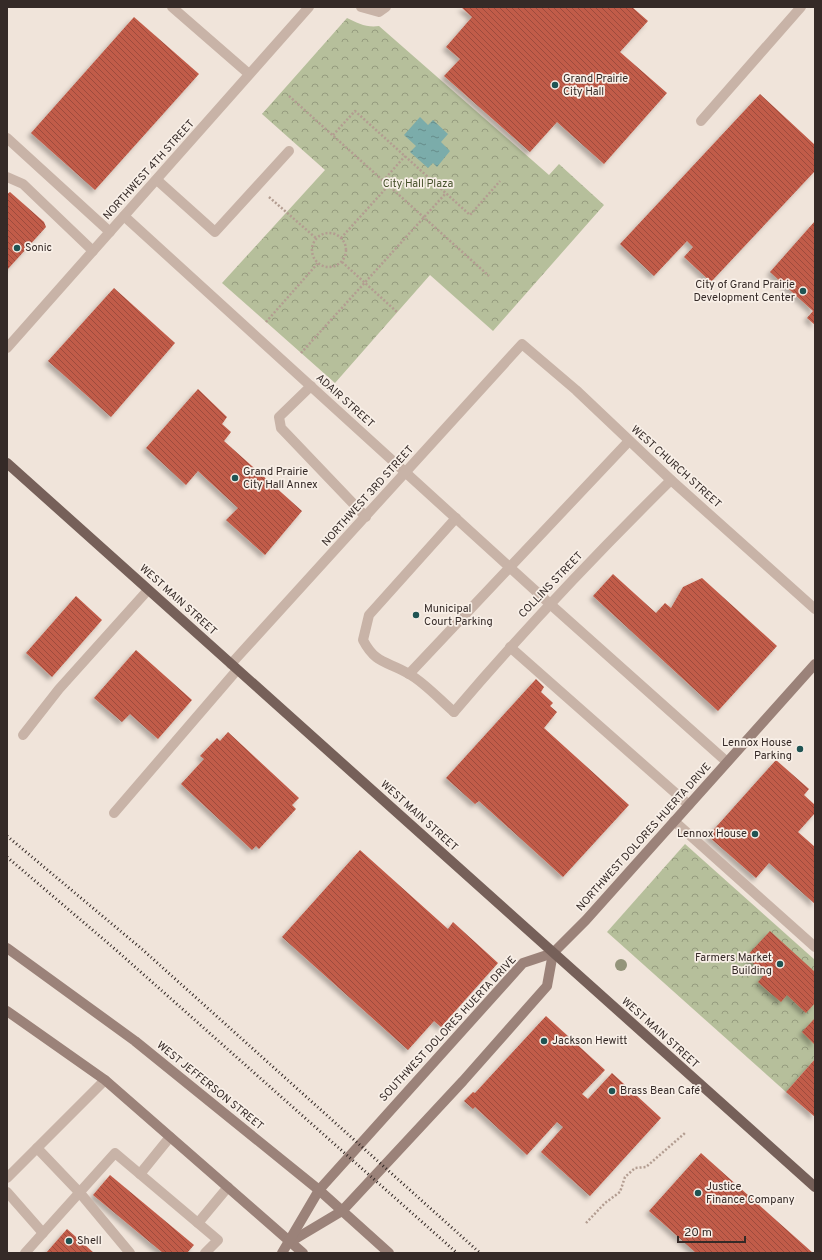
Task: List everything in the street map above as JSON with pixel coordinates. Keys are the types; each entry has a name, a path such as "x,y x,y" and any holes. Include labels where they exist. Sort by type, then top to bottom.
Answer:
{"main road":[{"name":"WEST MAIN STREET","path":"7,463 815,1187"}],"street":[{"path":"172,7 249,74"},
{"name":"NORTHWEST 4TH STREET","path":"7,348 309,7"},
{"path":"361,7 379,12 386,7"},
{"path":"701,120 801,7"},
{"path":"7,138 110,232"},
{"path":"157,180 215,232 289,151"},
{"path":"7,177 23,184 93,251"},
{"name":"ADAIR STREET","path":"124,216 510,568 727,762"},
{"name":"WEST CHURCH STREET","path":"522,344 576,390 671,480 815,608"},
{"name":"NORTHWEST 3RD STREET","path":"114,813 234,667 406,472 522,344"},
{"path":"311,386 279,417 281,428 366,517"},
{"path":"456,518 369,615 365,628 363,640 368,649 381,662 409,674 629,440"},
{"name":"COLLINS STREET","path":"409,674 454,712 510,647 550,604 671,480"},
{"path":"23,735 59,689 148,590"},
{"path":"510,647 689,805"},
{"name":"NORTHWEST DOLORES HUERTA DRIVE","path":"553,953 586,920 815,664"},
{"path":"674,821 815,947"},
{"name":"WEST JEFFERSON STREET","path":"7,948 135,1041 319,1190 389,1253"},
{"name":"SOUTHWEST DOLORES HUERTA DRIVE","path":"282,1253 290,1242 319,1190 523,963 553,953 547,986 463,1081 342,1211 290,1242"},
{"path":"7,1011 105,1080 303,1253"},
{"path":"7,1178 105,1080"},
{"path":"140,1174 170,1137"},
{"path":"37,1148 80,1193 130,1253"},
{"path":"25,1253 115,1153 218,1240 205,1253"},
{"path":"198,1223 228,1187"},
{"path":"7,1192 43,1233"}],"path":[{"path":"289,96 489,276"},
{"path":"332,136 355,111 470,215 500,181"},
{"path":"383,181 405,156"},
{"path":"257,186 317,239"},
{"path":"341,238 388,186"},
{"path":"301,353 446,193"},
{"path":"326,233 331,233 341,238 347,250 346,256 342,262 333,267 322,266 318,263 312,251 317,239 326,233"},
{"path":"342,262 397,312"},
{"path":"266,322 318,263"},
{"path":"586,1223 605,1203 620,1192 625,1177 635,1168 646,1167 684,1133"}],"green space":[{"name":"City Hall Plaza","path":"347,18 366,26 379,26 549,175 559,164 604,205 493,331 430,275 335,383 222,283 325,170 262,114"},
{"path":"685,844 815,960 815,1059 786,1092 607,932"}],"water":[{"path":"420,117 428,125 433,120 448,134 441,142 450,151 437,167 433,163 428,168 410,152 416,146 404,135"}],"building":[{"name":"Grand Prairie City Hall","path":"461,7 632,7 648,21 620,52 667,93 604,164 557,122 530,152 444,76 460,59 446,47 472,17"},
{"path":"134,17 199,74 95,190 31,133"},
{"path":"760,94 815,145 815,171 711,282 684,257 693,247 687,241 654,276 620,244"},
{"name":"Sonic","path":"10,192 44,222 46,227 7,270 7,194"},
{"name":"City of Grand Prairie Development Center","path":"815,221 815,325 807,318 813,311 770,272"},
{"path":"114,288 175,343 111,417 48,361"},
{"name":"Grand Prairie City Hall Annex","path":"198,389 227,417 222,424 231,432 224,441 302,511 265,555 226,520 238,508 198,471 186,485 146,448"},
{"path":"613,574 656,613 665,603 671,608 683,587 702,578 777,646 718,711 593,596"},
{"path":"76,596 102,620 52,677 26,653"},
{"path":"136,650 192,700 158,739 130,714 122,722 94,698"},
{"path":"536,679 544,687 541,692 553,703 550,706 557,712 544,728 629,805 563,877 479,801 475,804 446,778"},
{"path":"228,732 299,798 292,805 296,809 259,849 256,846 252,850 181,784 204,759 200,756 217,738 220,741"},
{"name":"Lennox House","path":"776,760 809,789 804,795 815,805 815,813 798,832 815,847 815,904 769,863 756,878 708,836"},
{"path":"360,850 448,929 453,922 498,963 441,1027 434,1021 408,1050 282,937"},
{"name":"Farmers Market Building","path":"770,931 815,972 815,1003 806,1013 787,995 781,1002 758,982 765,974 746,957"},
{"path":"546,1016 605,1070 582,1094 588,1099 612,1073 661,1118 590,1196 541,1152 563,1127 557,1122 527,1155 475,1107 473,1109 464,1101 473,1092 475,1093"},
{"path":"815,1018 815,1045 802,1032"},
{"path":"815,1059 815,1117 786,1092"},
{"path":"701,1153 813,1253 696,1253 649,1211"},
{"name":"Shell","path":"110,1175 194,1245 187,1253 163,1253 93,1195"},
{"name":"Shell","path":"67,1229 94,1253 46,1253"}],"railway":[{"path":"7,836 143,950 480,1253"},
{"path":"7,857 116,950 457,1253"}],"place":[{"name":"Grand Prairie City Hall","path":"555,85"},
{"name":"Sonic","path":"17,248"},
{"name":"City of Grand Prairie Development Center","path":"803,291"},
{"name":"Grand Prairie City Hall Annex","path":"235,478"},
{"name":"Municipal Court Parking","path":"416,615"},
{"name":"Lennox House Parking","path":"800,749"},
{"name":"Lennox House","path":"755,834"},
{"name":"Farmers Market Building","path":"780,964"},
{"name":"Jackson Hewitt","path":"544,1041"},
{"name":"Brass Bean Café","path":"612,1091"},
{"name":"Justice Finance Company","path":"698,1193"},
{"name":"Shell","path":"69,1241"}]}
